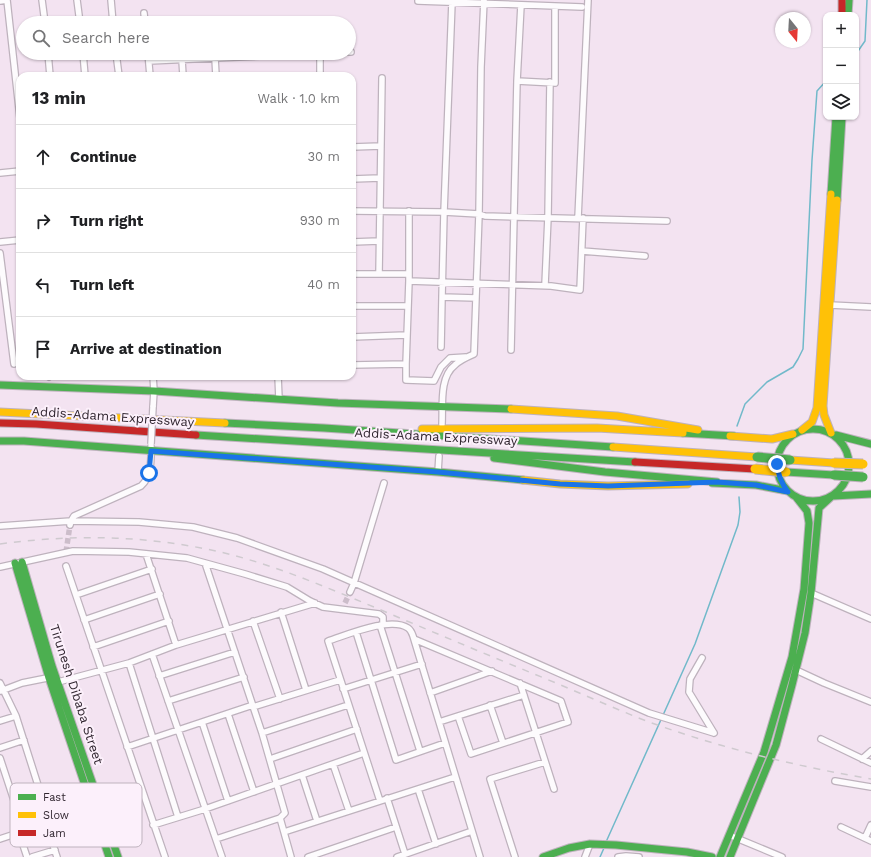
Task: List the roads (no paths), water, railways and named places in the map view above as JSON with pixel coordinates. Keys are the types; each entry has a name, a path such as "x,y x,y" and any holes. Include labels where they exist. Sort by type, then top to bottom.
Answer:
{"main road":[{"path":"842,0 842,12"},
{"path":"848,12 849,0"},
{"path":"788,492 782,484 778,474 778,454 783,445 812,422 817,408 836,120"},
{"path":"720,857 734,837 776,746 796,670 811,551 819,508 841,489 850,470 850,460 847,450 841,441 832,433 826,423 824,410 842,120"},
{"path":"0,385 154,391 279,399 532,410 617,416 734,436"},
{"name":"Addis-Adama Expressway","path":"0,412 357,430 867,465"},
{"name":"Addis-Adama Expressway","path":"0,423 36,424 867,477"},
{"path":"357,430 597,428 772,439 816,428 864,444 871,444"},
{"path":"0,441 151,447 560,484 608,486 717,482"},
{"path":"429,449 634,476 756,485 788,492 796,497 811,501 818,501 831,497 871,494"},
{"path":"730,857 734,837 764,752 811,593 809,523 807,511 796,497"},
{"name":"Tirunesh Dibaba Street","path":"19,563 54,678 89,783"},
{"path":"543,857 590,844 687,852 712,857"},
{"name":"Tirunesh Dibaba Street","path":"107,847 109,857"},
{"name":"Tirunesh Dibaba Street","path":"114,847 118,857"}],"street":[{"path":"0,1 7,0 16,82"},
{"path":"42,0 44,16"},
{"path":"77,0 79,16"},
{"path":"111,0 112,16"},
{"path":"409,281 545,285 580,290 588,0"},
{"path":"418,1 484,2 582,7"},
{"path":"441,347 444,212 452,2"},
{"path":"442,424 445,375 454,365 474,354 484,2"},
{"path":"511,350 517,81 521,5"},
{"path":"517,81 555,83 555,6"},
{"path":"49,60 50,72"},
{"path":"84,60 85,72"},
{"path":"117,60 118,72"},
{"path":"150,72 149,61 182,60 184,72"},
{"path":"215,60 216,72"},
{"path":"320,60 320,72"},
{"path":"379,274 382,78"},
{"path":"545,285 548,217 550,82"},
{"path":"356,147 381,146"},
{"path":"0,173 16,171"},
{"path":"356,179 380,178"},
{"path":"356,211 444,212 479,214 485,216 667,221"},
{"path":"409,211 409,281 406,335 406,380 434,381 441,367 450,358 468,357"},
{"path":"0,242 16,240"},
{"path":"356,242 379,242"},
{"path":"582,251 645,256"},
{"path":"0,253 14,364"},
{"path":"356,274 409,274"},
{"path":"442,297 476,298"},
{"path":"830,305 871,307"},
{"path":"356,306 408,306"},
{"path":"356,337 406,335"},
{"path":"356,364 406,364"},
{"path":"71,523 74,516 142,486 147,481 151,447 153,380"},
{"path":"278,380 279,399"},
{"path":"438,472 439,456"},
{"path":"350,592 384,483"},
{"path":"0,526 139,522 193,527 237,538 323,569 649,712 714,732 689,692 690,679 702,658"},
{"path":"0,567 73,551 129,552 187,558 287,587 310,601 328,608 344,606 379,614 383,618 382,625 420,751"},
{"path":"146,554 176,645"},
{"path":"205,562 262,733 278,784 285,813 280,818 216,839"},
{"path":"66,566 139,783"},
{"path":"76,595 152,569"},
{"path":"811,593 871,619"},
{"path":"84,620 160,594"},
{"path":"2,690 22,683 101,671 128,663 176,645 315,602"},
{"path":"280,612 306,690"},
{"path":"93,647 169,621"},
{"path":"253,621 280,698"},
{"path":"380,801 328,641 382,625 392,624 409,629 414,639 480,857"},
{"path":"356,632 396,760 445,743"},
{"path":"414,639 562,701 568,722 471,754 458,716"},
{"path":"159,676 235,652"},
{"path":"152,654 222,857"},
{"path":"128,663 178,818"},
{"path":"343,689 422,664"},
{"path":"796,670 871,702"},
{"path":"430,693 492,671"},
{"path":"168,701 244,677"},
{"path":"127,747 202,722 340,680"},
{"path":"0,683 2,690 16,716 36,783"},
{"path":"520,683 554,789"},
{"path":"439,722 524,694"},
{"path":"262,733 348,705"},
{"path":"490,705 503,743"},
{"path":"228,714 254,792"},
{"path":"0,721 16,716"},
{"path":"202,722 228,801"},
{"path":"270,759 356,729"},
{"path":"821,739 871,763"},
{"path":"0,748 24,740"},
{"path":"862,759 871,751"},
{"path":"153,825 206,809 364,753"},
{"path":"0,758 10,792"},
{"path":"515,857 490,779 546,762"},
{"path":"333,764 349,811"},
{"path":"302,775 318,821"},
{"path":"284,832 455,777"},
{"path":"835,781 871,787"},
{"path":"418,789 436,844"},
{"path":"142,792 165,857"},
{"path":"387,798 396,828 400,856 472,831"},
{"path":"280,818 291,857"},
{"path":"865,838 871,825"},
{"path":"841,827 871,841"},
{"path":"308,857 396,828"},
{"path":"0,839 10,836"},
{"path":"734,837 782,857"},
{"path":"585,857 590,844"},
{"path":"25,847 27,857"},
{"path":"54,847 57,857"},
{"path":"32,857 55,850"},
{"path":"618,857 639,857"}],"waterway":[{"path":"859,50 865,41 867,0"},
{"path":"737,426 745,404 767,382 793,367 803,349 812,160 817,91 823,84"},
{"path":"606,842 695,644 738,525 740,512 739,497"},
{"path":"600,857 604,848"}],"tunnel":[{"path":"66,552 70,525"},
{"path":"345,603 350,592"}],"railway":[{"path":"0,544 75,538 126,539 176,544 223,553 267,565 332,590 649,722 703,740 758,755 871,779"}]}
